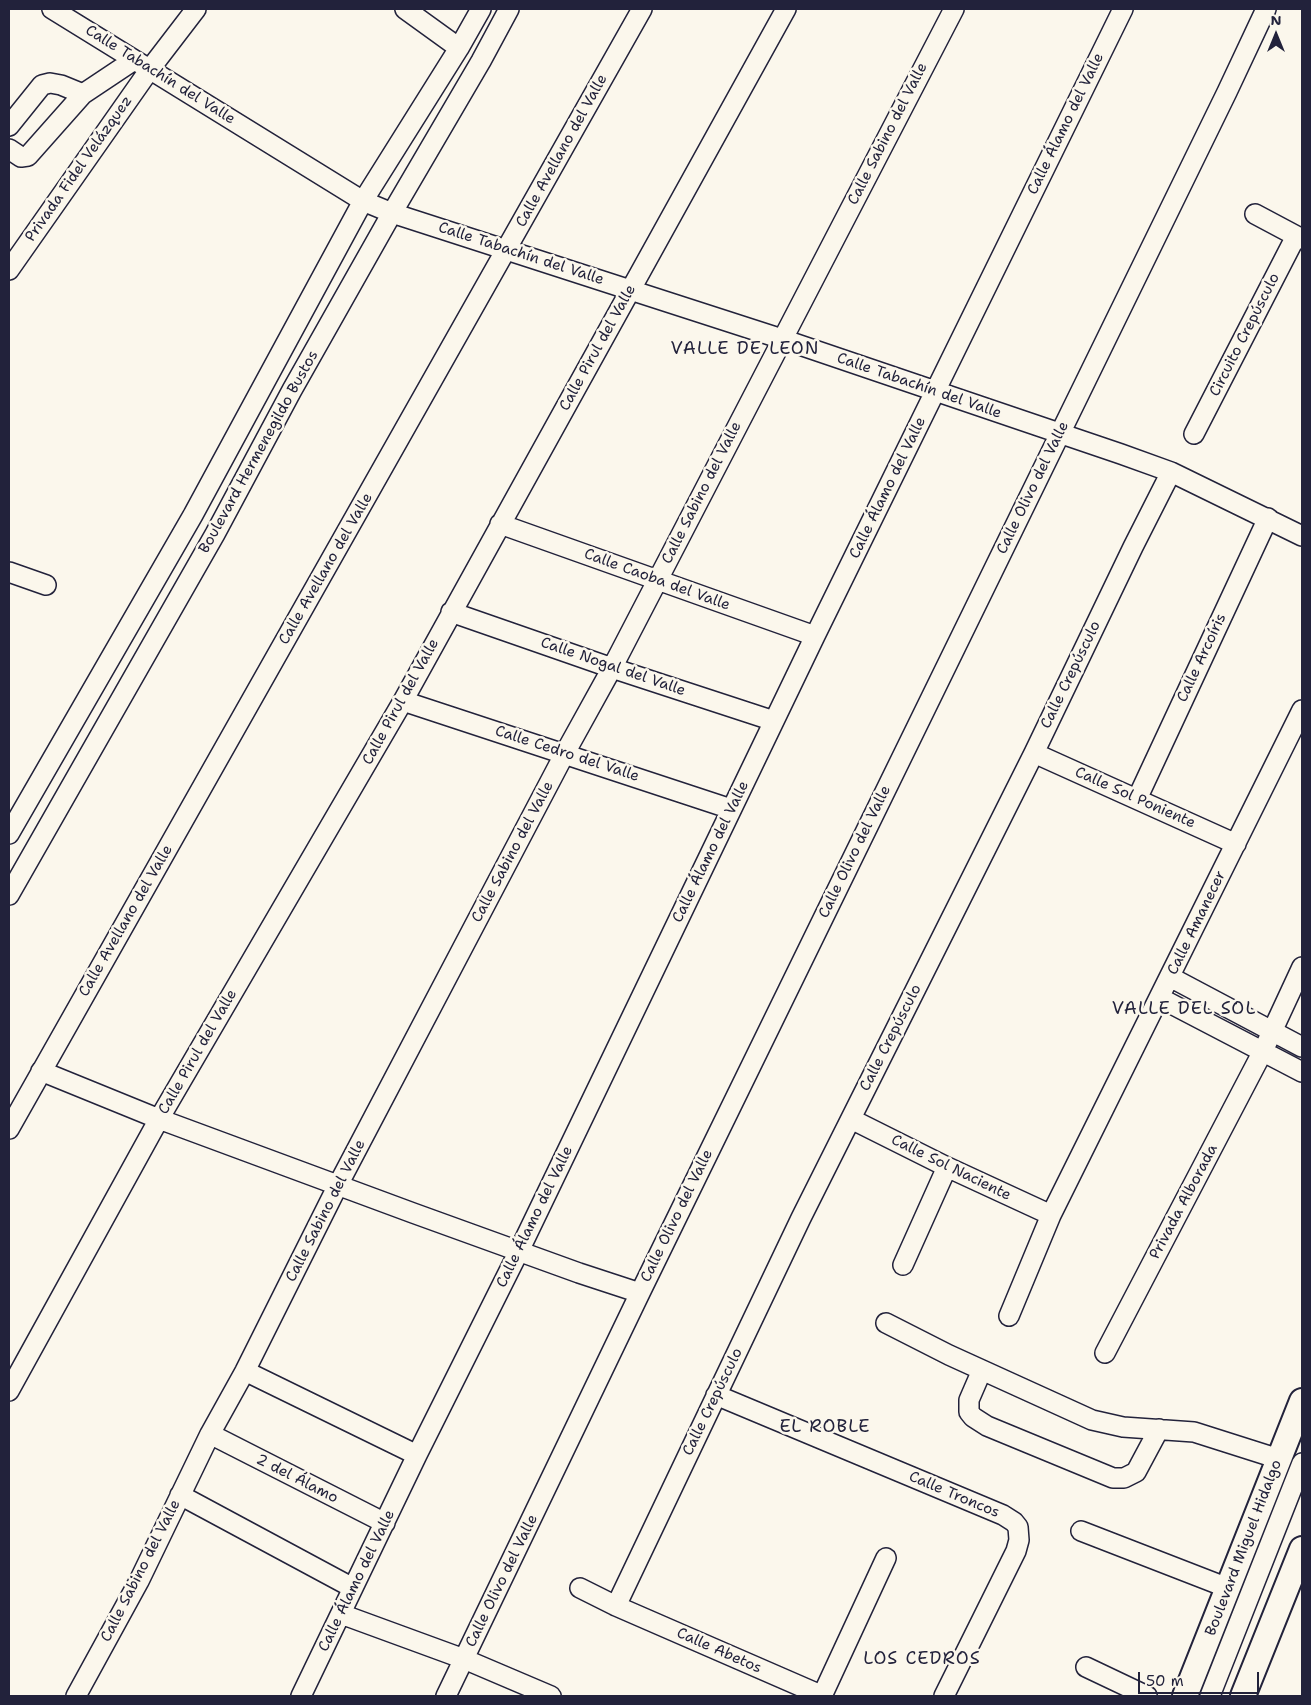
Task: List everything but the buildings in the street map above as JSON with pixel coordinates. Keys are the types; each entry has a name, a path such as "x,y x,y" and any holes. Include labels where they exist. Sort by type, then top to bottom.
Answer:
{"main road":[{"name":"Boulevard Miguel Hidalgo","path":"1185,1696 1302,1401"},
{"path":"1243,1696 1296,1587 1302,1549"}],"street":[{"name":"Calle Tabachín del Valle","path":"52,9 363,201 392,213 782,339 1171,472 1302,536"},
{"name":"Privada Fidel Velázquez","path":"9,270 142,64 196,9"},
{"path":"405,9 459,48"},
{"name":"Boulevard Hermenegildo Bustos","path":"9,834 193,515 363,201 459,48 481,9"},
{"name":"Boulevard Hermenegildo Bustos","path":"9,896 215,534 292,390 509,9"},
{"name":"Calle Avellano del Valle","path":"9,1129 642,9"},
{"name":"Calle Pirul del Valle","path":"9,1391 159,1119 403,700 786,9"},
{"name":"Calle Sabino del Valle","path":"76,1696 139,1581 210,1434 245,1371 338,1185 564,753 612,668 954,9"},
{"name":"Calle Álamo del Valle","path":"301,1696 417,1455 519,1252 815,636 1123,9"},
{"name":"Calle Olivo del Valle","path":"446,1696 640,1293 1266,9"},
{"path":"9,149 21,157 28,156 83,94 142,64"},
{"path":"9,126 42,85 50,83 61,85 83,94"},
{"name":"Circuito Crepúsculo","path":"1194,434 1299,237 1255,214"},
{"name":"Calle Crepúsculo","path":"616,1606 716,1394 1171,472"},
{"name":"Calle Arcoíris","path":"1137,799 1268,518"},
{"name":"Calle Caoba del Valle","path":"500,524 815,636"},
{"path":"9,572 46,585"},
{"name":"Calle Nogal del Valle","path":"451,612 612,668 774,721"},
{"name":"Calle Cedro del Valle","path":"403,700 732,809"},
{"name":"Calle Amanecer","path":"1009,1316 1051,1215 1302,710"},
{"name":"Calle Sol Poniente","path":"1034,753 1236,844"},
{"name":"Privada Alborada","path":"1106,1353 1263,1051 1302,967"},
{"path":"1170,976 1302,1047"},
{"path":"1160,998 1302,1072"},
{"path":"41,1071 159,1119 519,1252 640,1293"},
{"name":"Calle Sol Naciente","path":"851,1119 947,1167 1051,1215"},
{"path":"903,1265 947,1167"},
{"path":"886,1323 982,1370 1092,1420 1123,1427 1194,1432 1279,1459"},
{"path":"982,1370 969,1400 970,1412 973,1417 987,1426 1113,1478 1124,1478 1136,1472 1159,1429"},
{"path":"245,1371 417,1455"},
{"name":"Calle Troncos","path":"716,1394 1003,1515 1018,1527 1020,1540 1016,1550 944,1696"},
{"name":"2 del Álamo","path":"210,1434 385,1523"},
{"path":"1210,1696 1302,1464"},
{"path":"180,1495 353,1588"},
{"path":"1224,1696 1302,1496"},
{"path":"1081,1531 1228,1588"},
{"path":"822,1696 886,1558"},
{"name":"Calle Abetos","path":"580,1588 616,1606 822,1696"},
{"path":"341,1614 464,1658 551,1696"},
{"path":"1086,1667 1147,1696"}],"district":[{"name":"VALLE DE LEON","path":"745,349"},
{"name":"VALLE DEL SOL","path":"1184,1009"},
{"name":"EL ROBLE","path":"825,1427"},
{"name":"LOS CEDROS","path":"922,1659"}]}
